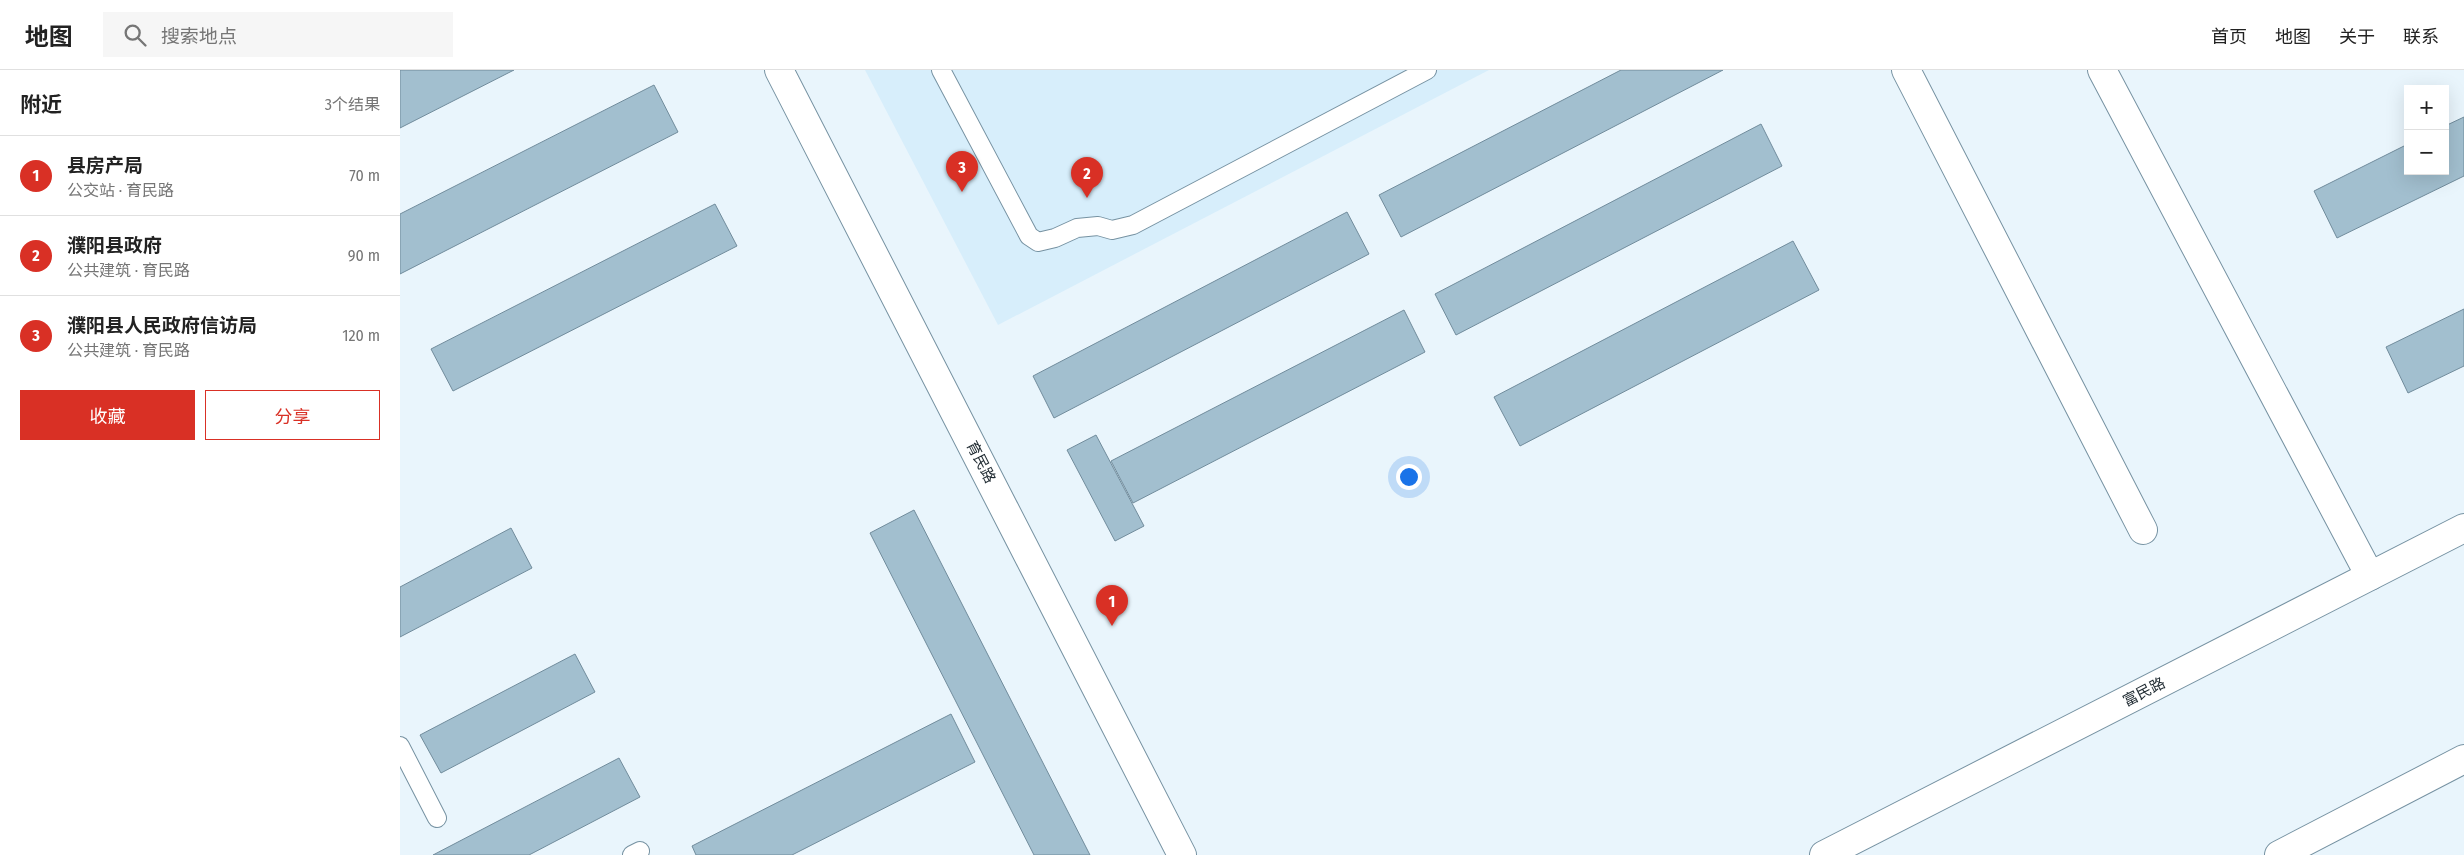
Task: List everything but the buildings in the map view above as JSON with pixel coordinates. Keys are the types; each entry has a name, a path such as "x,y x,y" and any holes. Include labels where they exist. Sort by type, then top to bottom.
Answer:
{"street":[{"name":"育民路","path":"779,70 1182,855"},
{"path":"1906,70 2144,530"},
{"path":"2102,70 2370,576"},
{"name":"富民路","path":"1824,855 2464,528"},
{"path":"2279,855 2464,759"}],"lane":[{"path":"940,70 1029,236 1038,242 1056,238 1077,228 1098,226 1112,230 1133,225 1427,70"},
{"path":"400,746 437,818"}],"shaded area":[{"path":"865,70 1489,70 998,325"}],"place":[{"name":"濮阳县人民政府信访局","path":"962,192"},
{"name":"濮阳县政府","path":"1087,198"},
{"name":"县房产局","path":"1112,626"}]}
